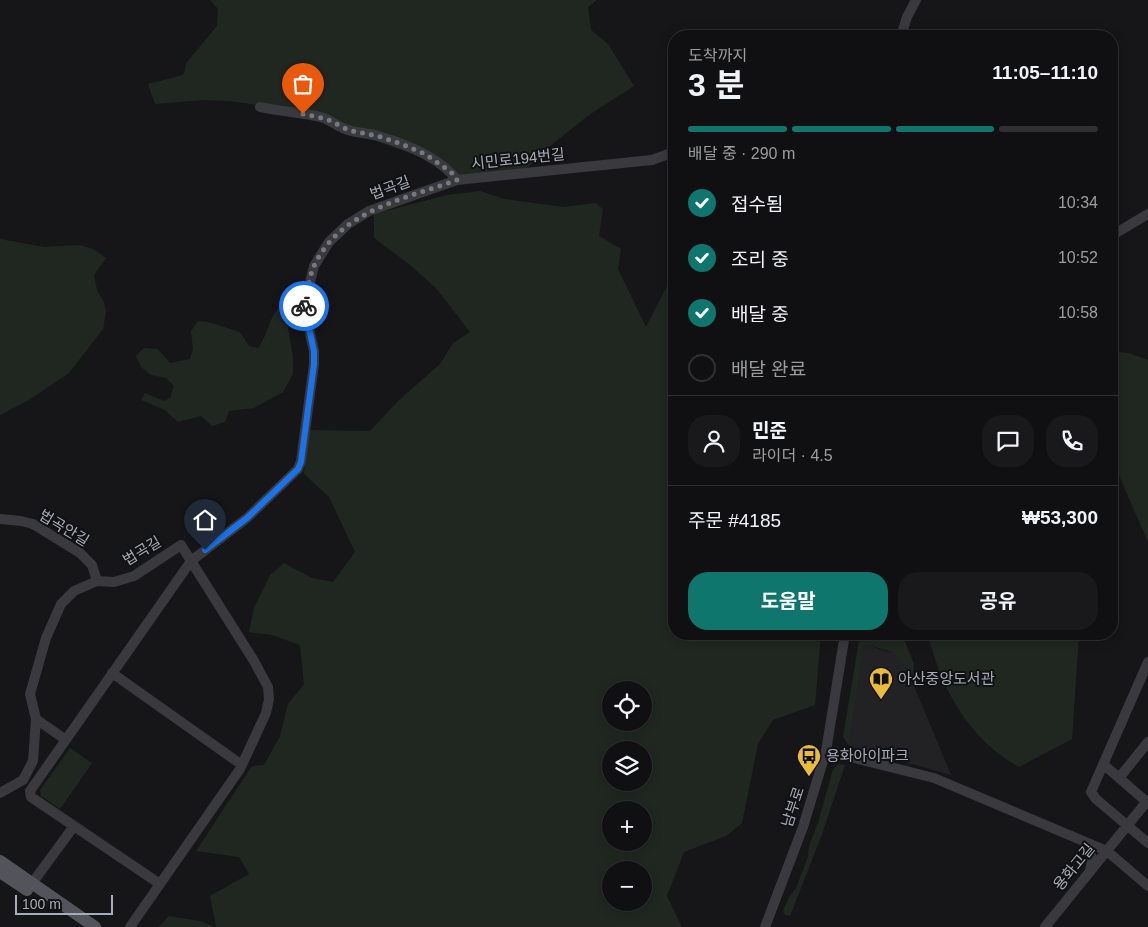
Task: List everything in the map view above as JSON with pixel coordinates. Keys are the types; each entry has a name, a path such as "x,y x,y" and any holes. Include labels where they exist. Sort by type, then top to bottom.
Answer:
{"main road":[{"path":"0,861 82,927"},
{"path":"0,872 30,887 95,927"}],"street":[{"path":"903,30 916,0"},
{"name":"시민로194번길","path":"260,107 327,119 348,130 378,136 404,145 425,154 451,172 457,180 652,160 668,154"},
{"name":"법곡길","path":"0,793 23,780 33,761 36,719 30,694 46,638 61,604 74,591 97,582 114,582 134,576 180,545 191,561 247,518 298,469 301,462 314,364 314,351 304,307 314,266 329,242 348,224 369,211 457,180"},
{"path":"1118,232 1148,214"},
{"name":"법곡안길","path":"0,520 21,521 33,524 80,553 92,565 97,582"},
{"path":"130,927 160,884 242,765 266,713 269,699 268,687 254,661 191,561 30,791 31,797 160,884"},
{"name":"남부로","path":"765,927 803,827 826,751 844,640"},
{"path":"1148,664 1091,792 1096,799 1148,843"},
{"path":"112,673 242,765"},
{"path":"36,719 66,740"},
{"path":"1119,778 1148,742"},
{"path":"826,751 934,778 1082,840 1107,851 1148,886"},
{"path":"1103,764 1147,801"},
{"name":"용화고길","path":"1045,927 1147,801"},
{"path":"30,887 74,826"},
{"path":"1082,840 1089,848 1092,856 1090,872"}],"shaded area":[{"path":"210,0 597,0 588,7 591,30 608,44 634,86 589,115 540,154 525,171 462,181 437,163 327,123 273,107 229,101 203,100 155,104 148,84 183,75 187,62 217,26 218,9"},
{"path":"480,191 504,199 563,207 595,203 603,209 599,236 621,249 618,269 646,327 668,284 668,640 820,640 815,705 773,720 758,744 742,823 726,836 684,852 667,896 682,927 216,927 210,896 249,874 239,857 196,851 252,766 264,765 280,736 288,704 304,684 300,645 272,635 249,632 254,608 270,575 284,563 312,578 333,582 355,552 329,497 304,474 307,430 370,431 398,401 440,364 453,343 470,332 436,288 410,265 374,238 374,214 447,195"},
{"path":"0,239 44,247 79,245 93,249 106,258 94,275 97,290 104,302 106,312 103,329 69,373 29,400 0,415"},
{"path":"292,292 288,329 293,357 293,374 283,392 254,408 229,411 225,422 212,426 201,416 178,422 165,410 141,400 145,393 164,401 170,398 174,386 166,378 151,375 141,367 136,356 144,348 158,349 170,363 190,359 193,350 191,331 198,321 208,322 240,332 249,346 258,348 274,314"},
{"path":"1118,352 1129,353 1148,360 1148,542 1118,473"},
{"path":"859,640 904,640 914,664 913,679 904,664 894,654 864,645 849,746 843,737"},
{"path":"929,640 1079,640 1072,739 1019,767 1006,759 981,738 961,713 945,685"},
{"path":"864,644 896,654 905,664 951,775 849,746"},
{"path":"70,748 92,763 60,809 41,796 40,790"},
{"path":"839,764 845,765 821,837 790,916 784,914 783,911 789,897 796,888 808,857 809,846 818,823 833,769"},
{"path":"169,916 200,921 216,927 158,927"}],"way so far":[{"path":"303,114 327,119 348,130 378,136 404,145 425,154 451,172 457,180 369,211 348,224 329,242 314,266 304,306"}],"place":[{"name":"아산중앙도서관","path":"881,700"},
{"name":"용화아이파크","path":"809,777"}],"route":[{"path":"205,550 247,518 298,469 301,462 314,364 314,351 304,306"}]}
